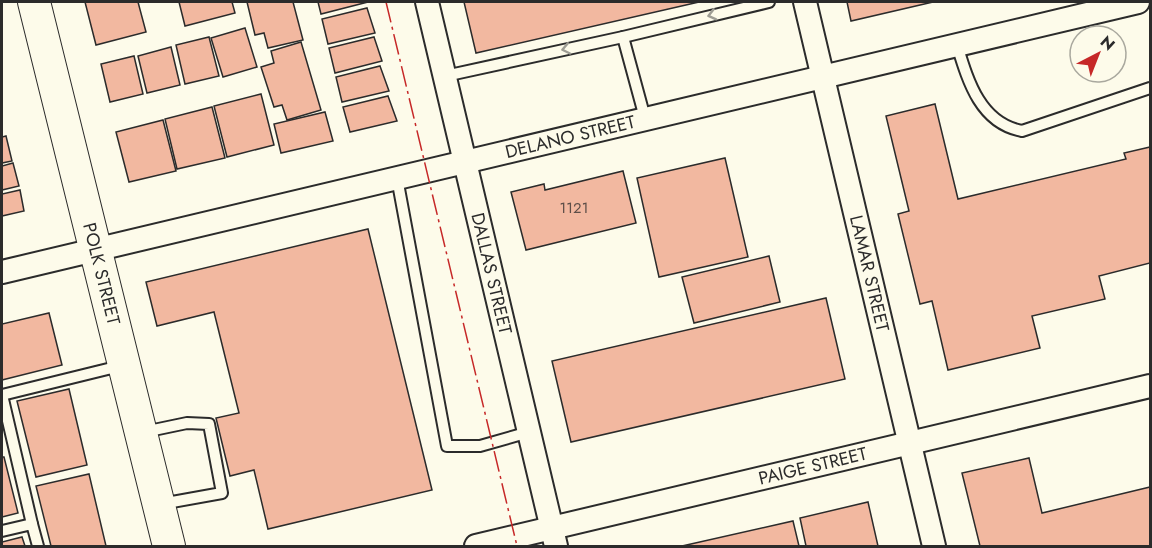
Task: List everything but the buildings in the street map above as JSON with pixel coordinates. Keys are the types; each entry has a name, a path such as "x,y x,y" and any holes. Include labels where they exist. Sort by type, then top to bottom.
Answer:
{"main road":[{"name":"POLK STREET","path":"33,2 169,546"}],"street":[{"name":"DALLAS STREET","path":"427,2 554,537"},
{"name":"LAMAR STREET","path":"805,2 933,546"},
{"name":"DELANO STREET","path":"2,272 1138,2"},
{"name":"PAIGE STREET","path":"476,546 554,537 909,443 1150,386"}],"lane":[{"path":"445,76 769,2"},
{"path":"623,37 645,118"},
{"path":"957,45 969,84 981,105 1010,129 1022,131 1150,88"},
{"path":"397,178 447,446 480,446 529,432"},
{"path":"38,546 2,395 123,365"},
{"path":"141,432 187,423 209,424 222,493 158,504"},
{"path":"2,531 32,524"}],"power":[{"path":"386,2 517,546"}]}
